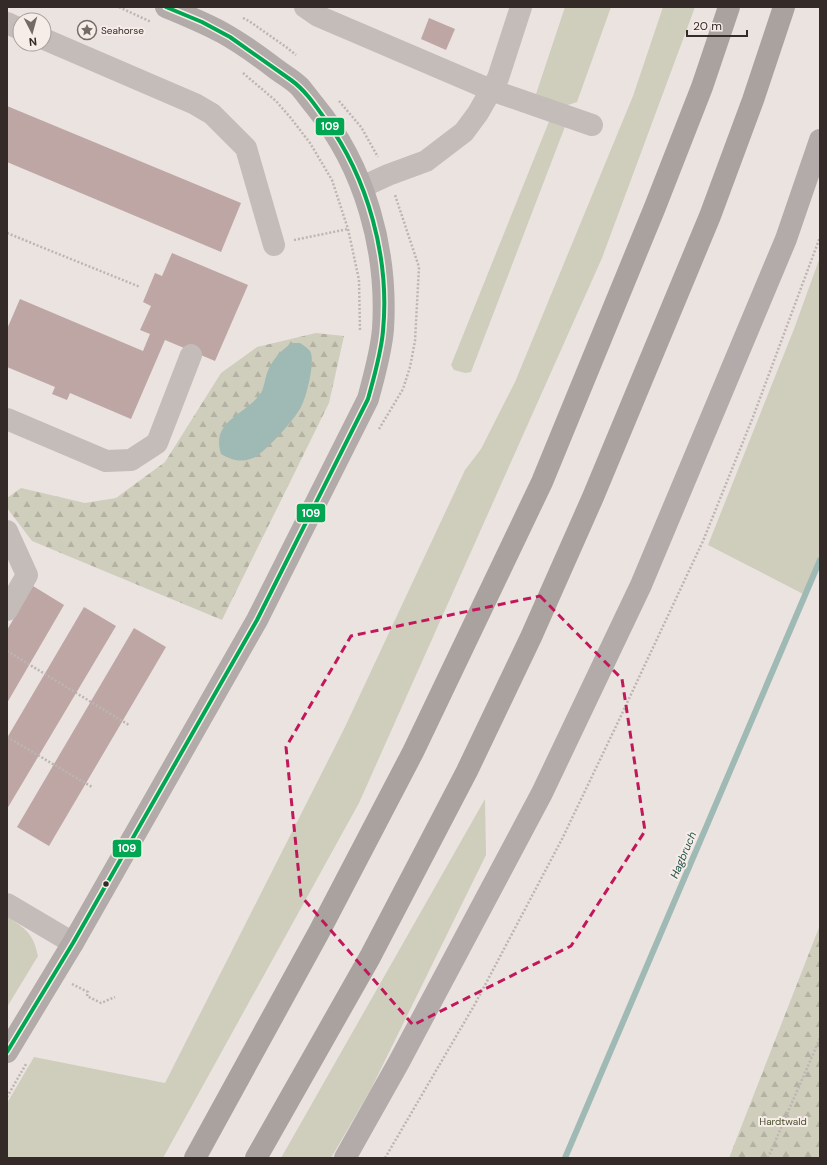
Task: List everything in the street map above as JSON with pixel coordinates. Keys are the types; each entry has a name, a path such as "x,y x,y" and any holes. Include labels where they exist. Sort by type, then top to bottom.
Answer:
{"highway":[{"path":"195,1158 319,932 413,752 542,482 655,207 702,87 729,7"},
{"path":"256,1158 370,957 417,868 467,771 531,636 593,497 710,216 753,100 784,7"}],"main road":[{"path":"7,1052 73,943 257,620 368,400 378,364 383,329 382,290 380,260 373,224 362,187 351,162 326,118 300,87 263,59 223,33 159,15"},
{"path":"345,1158 399,1062 542,793 641,586 786,239 820,140"}],"street":[{"path":"305,7 318,16 491,90 592,125"},
{"path":"362,187 388,174 426,160 464,132 478,113 498,78 521,7"},
{"path":"52,42 195,104 212,114 246,148 274,245"},
{"path":"7,420 106,461 131,460 157,443 191,355"},
{"path":"7,531 27,575 7,610"},
{"path":"7,904 73,943"}],"path":[{"path":"119,7 159,15"},
{"path":"241,72 276,101 290,117 310,143 332,180 348,229 359,280 360,333"},
{"path":"274,245 348,229"},
{"path":"7,233 140,287"},
{"path":"385,1158 475,1004 562,839 629,699 703,541 820,237"},
{"path":"7,651 129,725"},
{"path":"7,737 92,787"},
{"path":"72,984 88,992 87,996 101,1003 115,998"},
{"path":"768,1158 820,1038"}],"highlighted area":[{"path":"540,596 622,679 645,831 571,946 413,1025 301,896 286,747 351,636"}],"green space":[{"path":"565,7 611,7 577,102 565,106 537,97 536,94"},
{"path":"663,7 695,7 602,258 359,803 163,1158 7,1158 7,1103 34,1057 165,1083 344,729 465,470 481,449 515,382 633,96"},
{"path":"550,119 566,124 471,372 465,373 454,370 451,365"},
{"path":"820,257 820,566 807,596 708,545 794,329"},
{"path":"316,333 344,336 329,403 222,620 32,541 7,508 7,498 21,488 85,503 116,498 165,462 221,373 257,347"},
{"path":"485,799 486,855 371,1089 331,1158 281,1158"},
{"path":"7,916 19,924 31,936 38,956 7,1007"},
{"name":"Hardtwald","path":"820,925 820,1158 729,1158"}],"water":[{"path":"292,343 300,343 310,351 312,356 308,388 298,412 272,443 253,458 236,460 221,454 219,442 225,425 256,399 262,391 271,364 284,349"}],"building":[{"path":"429,18 455,29 446,50 421,39"},
{"path":"7,106 241,203 221,252 7,162"},
{"path":"172,253 248,285 215,361 165,340 131,419 70,393 67,400 52,394 55,387 7,367 7,329 20,299 143,351 150,334 140,330 151,306 143,302 155,273 162,276"},
{"path":"33,586 64,605 7,703 7,630"},
{"path":"84,607 116,626 7,809 7,738"},
{"path":"134,628 166,647 49,846 17,827"}],"waterway":[{"name":"Hagbruch","path":"565,1158 820,560"}],"transit line":[{"name":"109","path":"7,1052 73,943 257,620 368,399 381,348 384,303 383,275 379,247 373,220 364,193 340,142 310,98 291,80 230,37 202,22 166,7"}],"place":[{"name":"Seahorse","path":"87,30"}]}
